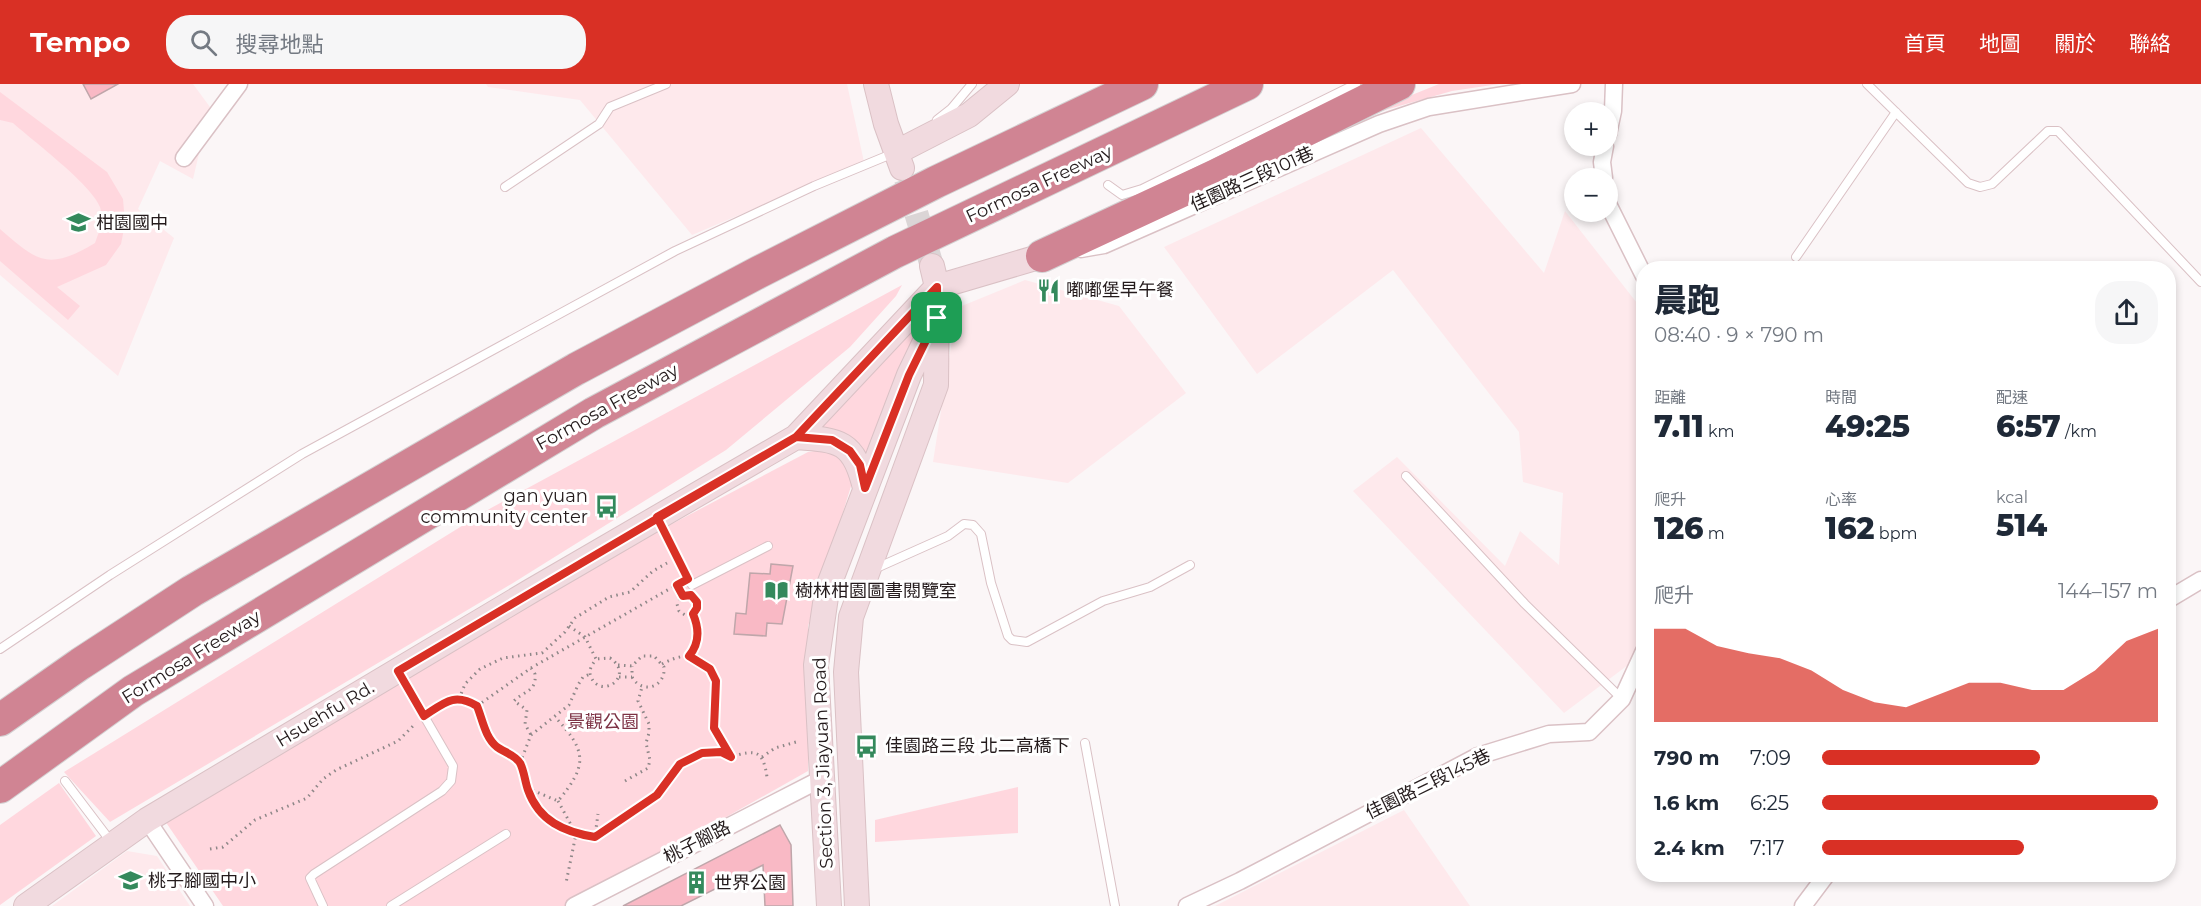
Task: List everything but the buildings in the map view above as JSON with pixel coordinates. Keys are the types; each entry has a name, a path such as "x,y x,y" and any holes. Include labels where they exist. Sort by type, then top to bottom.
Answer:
{"highway":[{"path":"0,720 80,664 192,591 576,369 884,208 1142,84"},
{"name":"Formosa Freeway","path":"0,787 133,691 594,412 895,252 1246,84"},
{"path":"1144,134 1269,84"},
{"path":"1042,256 1214,176 1399,84"}],"street":[{"path":"184,158 239,84"},
{"path":"876,84 886,124 900,160 969,115 1007,84"},
{"name":"佳園路三段101巷","path":"934,276 1104,245 1379,124 1429,107 1572,84"},
{"path":"1613,102 1614,84"},
{"path":"1617,222 1636,261"},
{"name":"Section 3, Jiayuan Road","path":"857,906 846,672 851,617 936,385 937,318 934,276"},
{"name":"Hsuehfu Rd.","path":"26,906 147,820 796,437 934,276"},
{"name":"Section 3, Jiayuan Road","path":"829,906 816,665 827,590 909,375 937,318"},
{"path":"796,437 832,440 850,451 860,465 865,488"},
{"path":"2176,595 2201,580"},
{"name":"佳園路三段145巷","path":"1187,906 1478,756 1549,734 1589,732 1622,699 1636,668"},
{"name":"桃子腳路","path":"574,906 821,778"},
{"path":"147,820 205,906"},
{"path":"1803,906 1821,882"}],"lane":[{"path":"505,187 599,124 610,107 666,84"},
{"path":"0,649 110,575 302,454 675,252 814,186 900,160 951,109 972,84"},
{"path":"1108,184 1122,195 1142,189 1356,84"},
{"path":"1867,84 1968,183 1980,188 1992,184 2048,131 2058,131 2201,282"},
{"path":"1796,257 1896,112"},
{"path":"1406,476 1525,604 1622,699"},
{"path":"657,517 692,585 768,546"},
{"path":"868,572 948,536 964,524 973,525 981,534 991,583 1008,636 1012,640 1027,642 1103,601 1150,587 1190,565"},
{"path":"323,906 311,883 310,878 314,874 442,791 452,781 453,766 398,671"},
{"path":"1085,743 1115,906"},
{"path":"65,781 112,843"},
{"path":"391,906 506,834"}],"path":[{"path":"459,699 465,684 480,669 503,658 542,653 575,618 594,604 609,597 630,592 663,564 678,560"},
{"path":"477,706 531,668 688,579"},
{"path":"677,585 683,596"},
{"path":"691,595 697,602 697,608 693,614 685,615 680,611 677,604 683,596 691,595"},
{"path":"689,656 693,651 699,629 693,614"},
{"path":"569,626 585,638 596,659"},
{"path":"632,677 632,666 635,661 648,655 654,656 662,663 663,679 657,685 643,687"},
{"path":"662,663 676,657 689,656 710,669 716,681 714,728 731,757"},
{"path":"610,658 618,666 619,676 614,684 603,687 595,684 590,674 591,665 596,659 610,658"},
{"path":"618,666 632,666"},
{"path":"531,668 535,674 533,686 529,692 514,701 527,710 525,724 531,735"},
{"path":"590,674 584,677 568,705 531,735 520,763 527,788 538,810 548,822 576,834 595,837 657,795 680,764 702,753 721,752 731,757 748,752 758,753 762,757 767,777"},
{"path":"619,676 632,677 643,687"},
{"path":"625,780 648,768 650,760 646,743 649,724 638,701 643,687"},
{"path":"210,849 223,848 255,820 307,798 323,779 336,770 398,741 424,716 452,699 459,699 477,706"},
{"path":"477,706 486,733 497,747 520,763"},
{"path":"555,717 577,743 581,760 574,782 558,801"},
{"path":"762,757 775,748 796,742"},
{"path":"527,788 558,801 576,834 566,883"},
{"path":"595,837 598,814"}],"shaded area":[{"name":"柑園國中","path":"0,84 193,84 210,107 193,179 160,161 138,209 174,238 118,376 0,275"},
{"path":"486,84 847,84 864,162 692,235 580,100 488,87"},
{"path":"1421,128 1544,273 1564,214 1564,222 1574,222 1636,302 1636,659 1564,713 1353,491 1397,457 1505,566 1520,531 1559,565 1563,493 1523,482 1519,432 1393,270 1257,374 1164,247"},
{"path":"1025,280 1119,306 1186,393 1068,483 933,462 957,308"},
{"path":"1404,810 1470,906 1215,906"},
{"name":"桃子腳國中小","path":"127,851 157,856 190,906 52,906"}],"green space":[{"path":"1439,84 1499,84 1452,91 1350,120"},
{"path":"0,92 107,172 123,199 125,224 121,244 106,265 57,287 80,306 68,320 0,261 0,229 34,255 54,260 79,252 95,243 101,221 100,207 85,187 61,163 13,123 0,120"},
{"path":"902,285 896,296 850,347 726,450 513,583 110,822 64,772 491,508"},
{"path":"916,328 911,379 865,454 850,436 821,428"},
{"name":"景觀公園","path":"827,449 845,462 852,483 808,626 808,771 568,906 223,906 165,821 530,599 808,452"},
{"path":"59,783 96,836 0,905 0,825"},
{"path":"1018,787 1018,833 875,842 875,820"}],"tunnel":[{"path":"906,179 932,266"}],"place":[{"name":"柑園國中","path":"78,223"},
{"name":"嘟嘟堡早午餐","path":"1048,290"},
{"name":"gan yuan community center","path":"606,506"},
{"name":"樹林柑園圖書閱覽室","path":"777,591"},
{"name":"佳園路三段 北二高橋下","path":"867,746"},
{"name":"桃子腳國中小","path":"130,881"},
{"name":"世界公園","path":"696,883"}],"route":[{"path":"937,318 909,375 865,488 860,465 850,451 832,440 796,437 726,477 657,517 688,579 677,585 683,596 691,595 697,602 697,608 693,614 699,629 693,651 689,656 710,669 716,681 714,728 731,757 721,752 702,753 680,764 657,795 595,837 576,834 548,822 531,798 520,763 497,747 486,733 477,706 470,702 452,699 424,716 398,671 531,591 657,517 796,437 937,287 937,318"}]}
